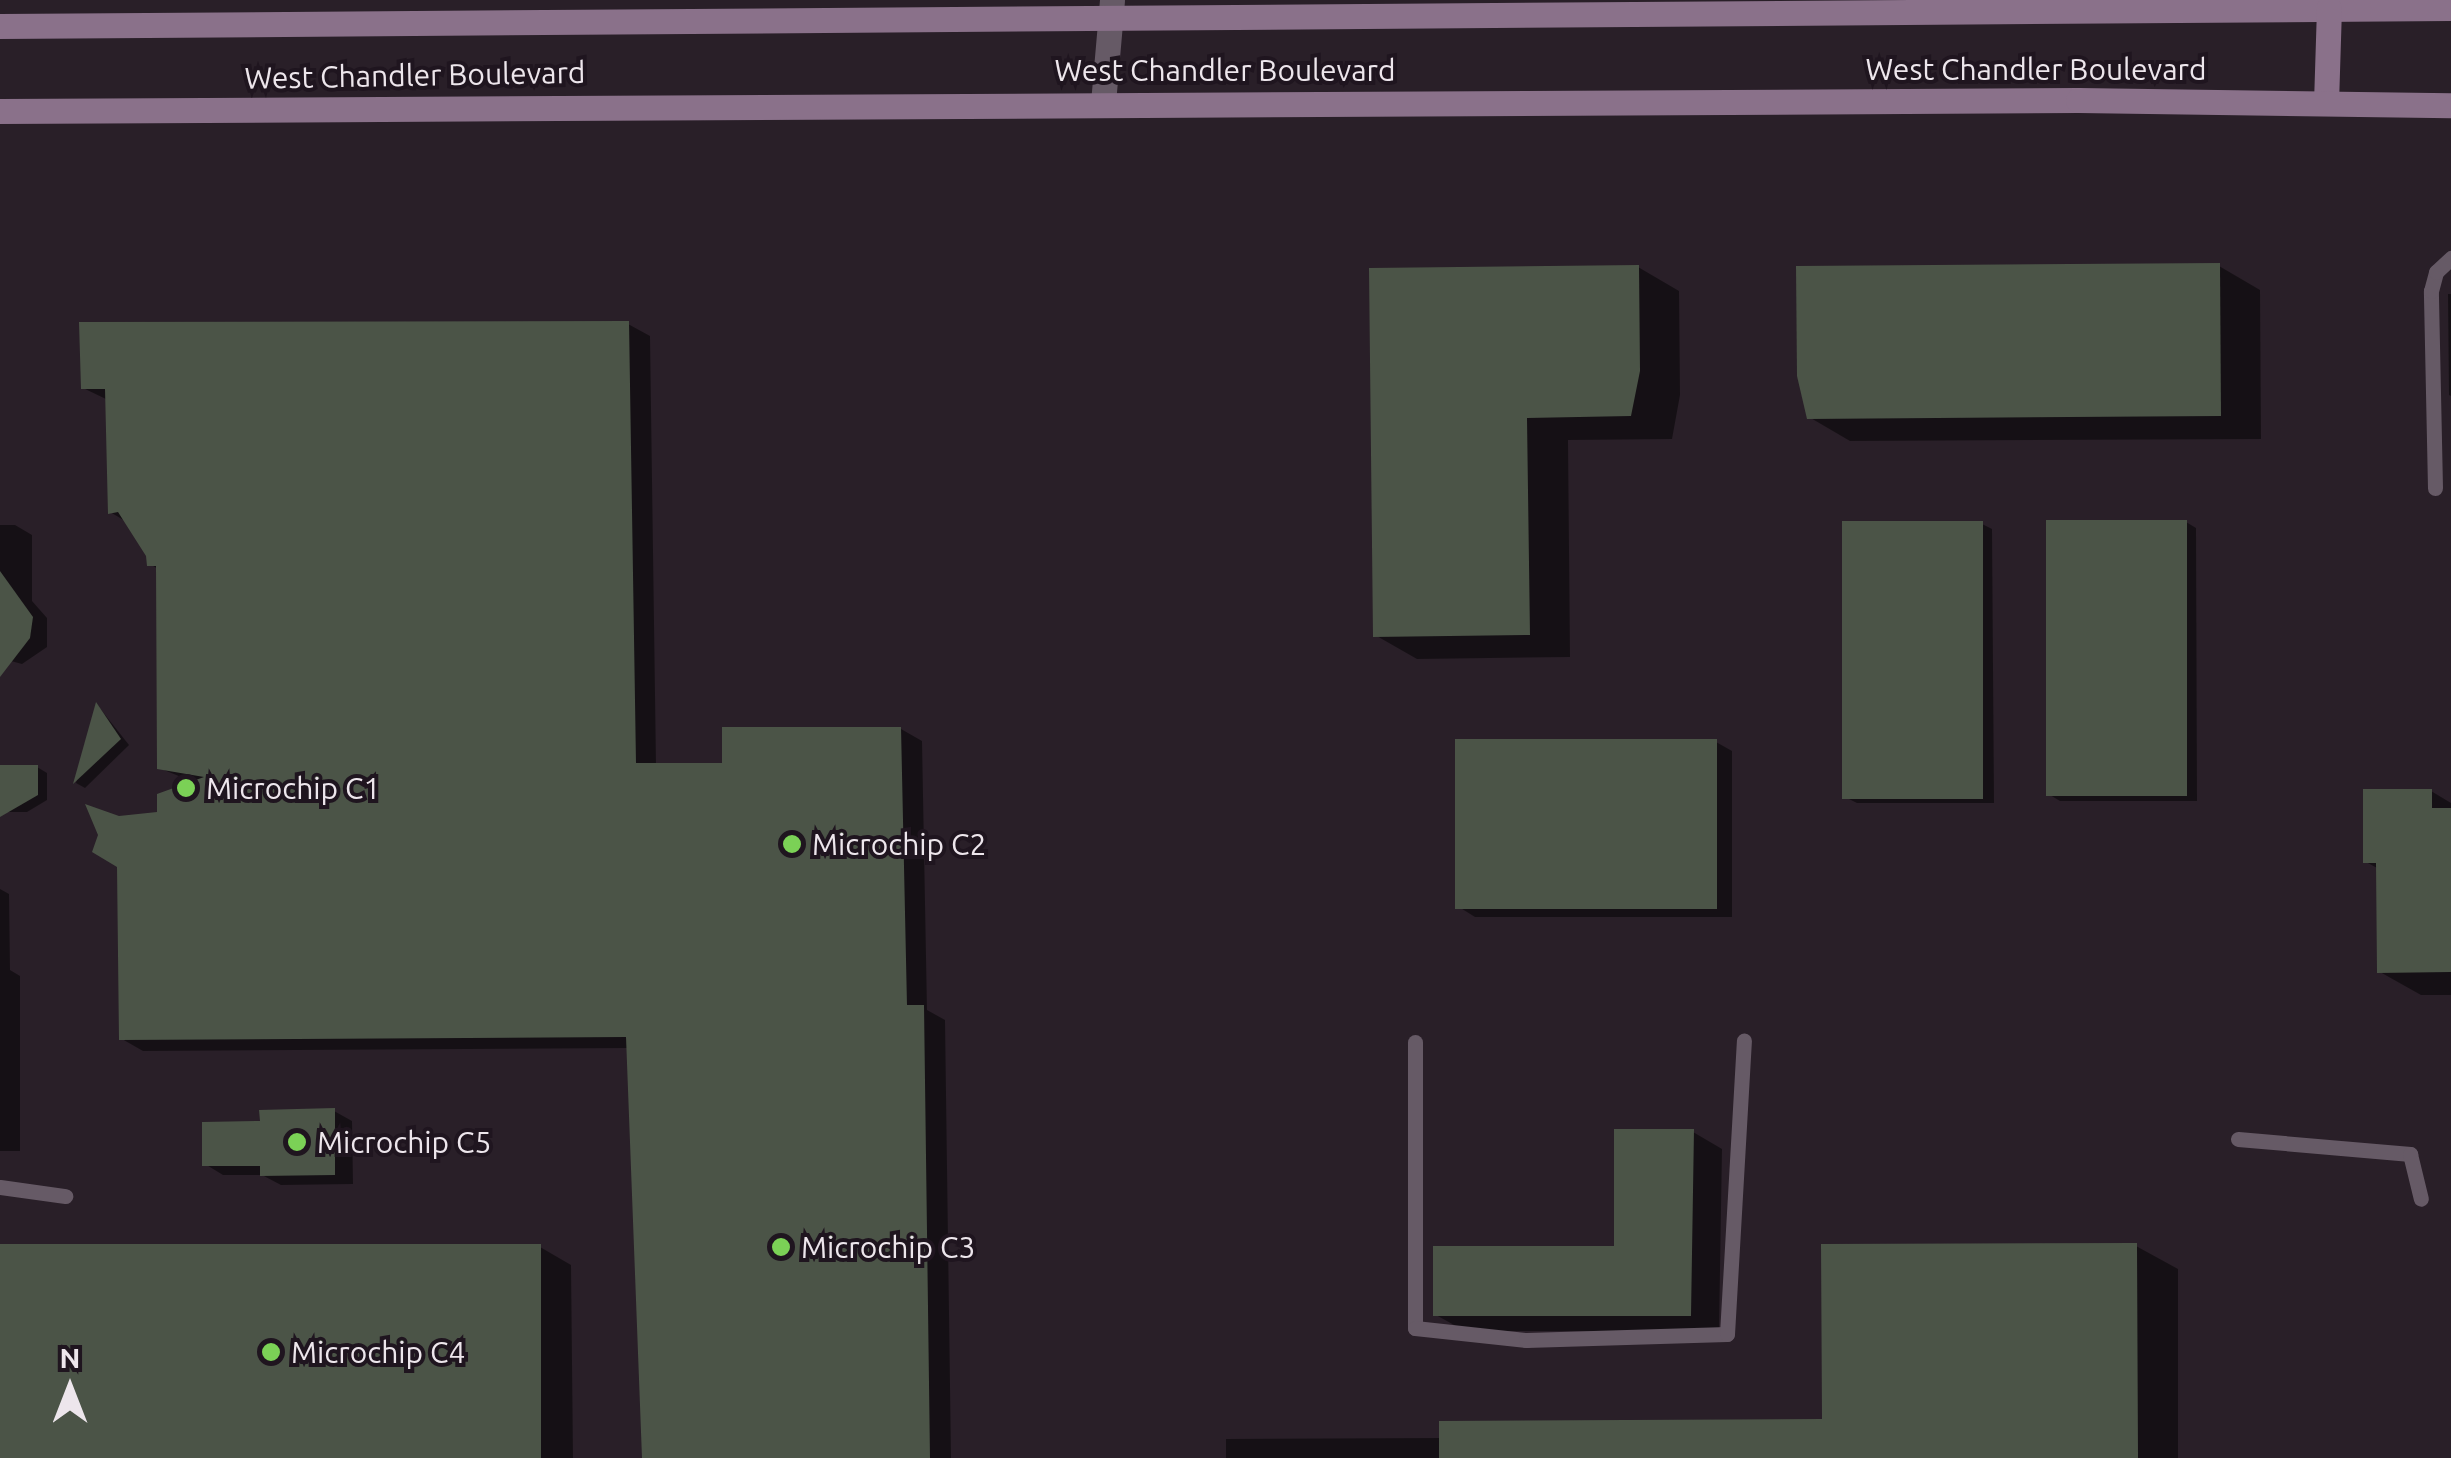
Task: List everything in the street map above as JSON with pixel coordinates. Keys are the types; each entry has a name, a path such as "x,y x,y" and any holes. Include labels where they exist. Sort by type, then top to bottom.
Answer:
{"main road":[{"path":"2326,103 2328,8"},
{"name":"West Chandler Boulevard","path":"0,26 1112,9 2451,8"},
{"name":"West Chandler Boulevard","path":"0,111 1103,103 2451,104"}],"street":[{"path":"1103,103 1112,9"}],"lane":[{"path":"2435,488 2432,291 2436,272 2451,258"},
{"path":"1414,1042 1414,1328 1526,1340 1727,1334 1744,1040"},
{"path":"2238,1139 2410,1154 2421,1199"},
{"path":"0,1187 65,1196"}],"building":[{"path":"2220,263 2221,416 1807,419 1797,376 1796,266"},
{"path":"1639,265 1640,371 1631,416 1527,418 1530,635 1373,637 1369,268"},
{"path":"629,321 636,763 722,763 722,727 901,727 907,1005 924,1005 930,1458 642,1458 626,1037 119,1040 117,867 92,852 98,835 85,804 119,816 157,812 157,794 204,777 157,769 156,566 147,566 146,556 118,512 108,514 105,389 81,389 79,322"},
{"path":"2046,520 2187,520 2187,796 2046,796"},
{"path":"1842,521 1983,521 1983,799 1842,799"},
{"path":"0,571 33,617 30,638 0,677"},
{"path":"96,702 121,739 73,784"},
{"path":"1455,739 1717,739 1717,909 1455,909"},
{"path":"0,765 38,765 38,795 0,817"},
{"path":"2363,789 2432,789 2432,808 2451,808 2451,972 2377,973 2376,863 2363,863"},
{"name":"Microchip C5","path":"335,1108 335,1175 260,1176 260,1166 202,1166 202,1122 260,1121 259,1110"},
{"path":"1614,1129 1694,1129 1691,1316 1433,1316 1433,1246 1614,1246"},
{"path":"2137,1243 2138,1458 1439,1458 1439,1421 1822,1419 1821,1244"},
{"name":"Microchip C4","path":"0,1244 541,1244 541,1458 0,1458"}],"place":[{"name":"Microchip C1","path":"186,788"},
{"name":"Microchip C2","path":"792,844"},
{"name":"Microchip C5","path":"297,1142"},
{"name":"Microchip C3","path":"781,1247"},
{"name":"Microchip C4","path":"271,1352"}]}
